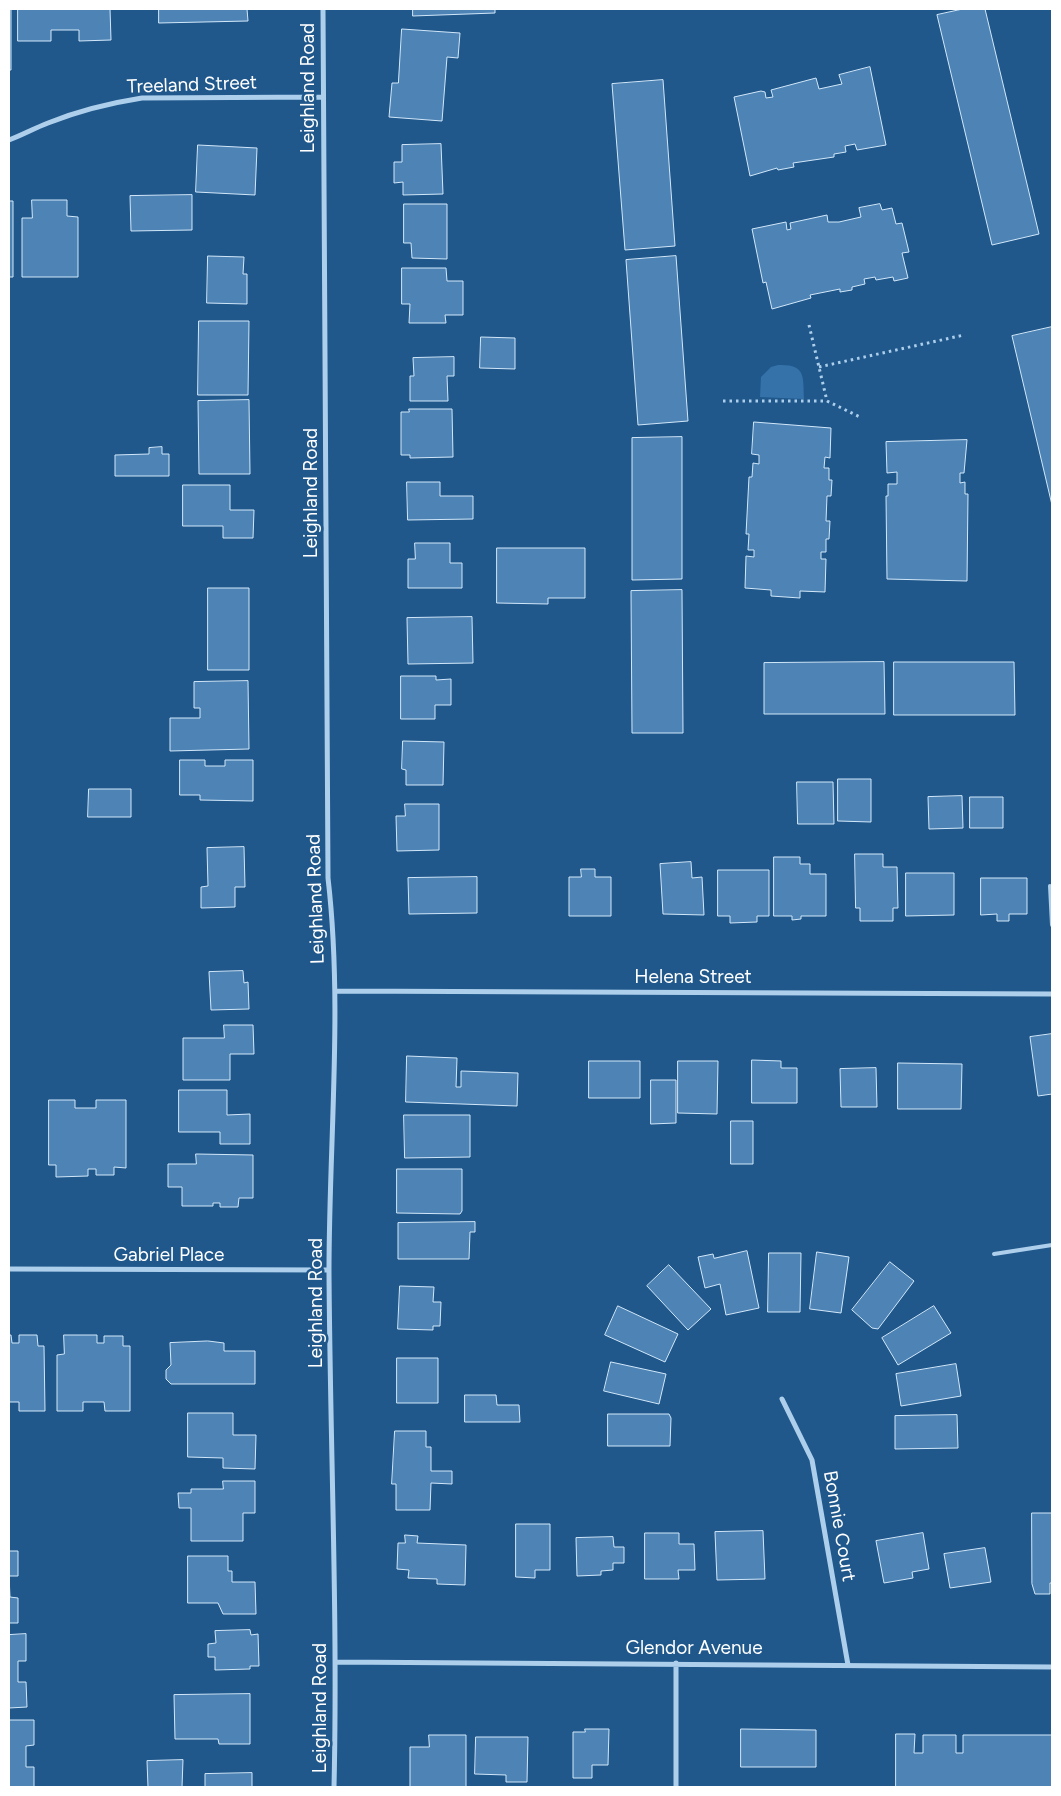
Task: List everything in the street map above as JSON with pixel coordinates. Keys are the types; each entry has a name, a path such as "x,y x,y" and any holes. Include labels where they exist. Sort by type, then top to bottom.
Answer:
{"street":[{"name":"Leighland Road","path":"323,9 328,868 334,926 329,1270 336,1662 334,1787"},
{"name":"Treeland Street","path":"9,140 82,111 114,102 142,98 323,97"},
{"name":"Helena Street","path":"334,991 1052,994"},
{"name":"Gabriel Place","path":"9,1270 329,1270"},
{"name":"Bonnie Court","path":"782,1399 812,1460 848,1665"},
{"name":"Glendor Avenue","path":"336,1662 1052,1667"},
{"path":"676,1663 676,1787"}],"lane":[{"path":"1050,886 1052,925"},
{"path":"994,1254 1052,1245"}],"path":[{"path":"809,325 827,401"},
{"path":"819,367 964,335"},
{"path":"723,402 827,401 862,418"}],"shaded area":[{"path":"787,365 798,369 803,378 804,399 760,397 761,377 771,367"}],"building":[{"path":"9,9 11,9 11,70 9,70"},
{"path":"18,9 110,9 111,40 79,41 79,30 51,30 51,41 18,41"},
{"path":"159,9 247,9 248,21 159,23"},
{"path":"413,9 495,9 495,13 413,16"},
{"path":"963,9 985,9 1039,234 992,245 937,15"},
{"path":"402,29 460,33 458,58 447,57 442,121 389,117 392,83 398,83"},
{"path":"870,67 886,145 857,150 855,144 845,146 846,152 834,154 834,157 793,163 794,167 778,170 777,168 750,176 734,97 761,91 765,92 766,98 773,97 771,90 816,78 819,89 842,84 839,75"},
{"path":"663,80 675,246 625,250 612,84"},
{"path":"441,144 443,194 403,195 403,182 394,183 394,162 402,162 402,145"},
{"path":"198,145 257,148 255,195 196,192"},
{"path":"192,195 192,230 131,231 130,196"},
{"path":"32,200 67,200 67,216 78,217 78,277 22,277 22,218 32,218"},
{"path":"9,201 13,201 13,277 9,277"},
{"path":"404,204 447,204 447,259 412,258 411,243 404,243"},
{"path":"880,204 882,210 892,208 896,224 902,223 909,252 902,253 908,278 894,281 893,277 876,280 875,277 864,279 865,284 852,287 852,290 840,292 840,289 810,295 811,298 772,309 766,282 763,283 752,229 786,222 787,230 791,229 790,223 827,215 828,222 839,222 861,217 859,208"},
{"path":"208,256 244,257 243,274 247,274 247,304 207,303"},
{"path":"676,256 688,421 638,425 626,260"},
{"path":"402,268 446,268 447,281 463,281 463,315 445,315 446,323 409,323 410,304 402,304"},
{"path":"199,321 249,321 248,395 198,395"},
{"path":"1052,327 1052,505 1012,336"},
{"path":"481,337 515,338 515,369 480,368"},
{"path":"454,357 454,376 447,376 448,401 410,401 410,376 414,376 413,358"},
{"path":"249,400 250,474 199,474 198,401"},
{"path":"409,409 452,409 453,457 410,458 410,455 401,455 401,412 409,412"},
{"path":"754,422 831,428 830,458 825,457 824,468 829,468 829,480 832,480 831,496 827,496 826,521 830,521 829,539 826,539 826,552 821,552 821,559 826,559 825,592 800,591 800,598 771,596 771,590 745,588 746,556 754,557 754,550 748,550 749,534 746,534 749,477 752,477 753,463 759,464 759,455 752,454"},
{"path":"682,437 682,579 632,580 632,438"},
{"path":"967,440 964,473 960,473 960,483 965,482 965,494 968,494 967,581 887,579 886,496 888,496 888,484 897,484 897,472 887,473 886,442"},
{"path":"162,447 162,454 169,454 169,476 115,476 115,455 149,454 149,448"},
{"path":"407,482 440,482 440,496 473,496 473,519 408,520"},
{"path":"183,485 230,485 230,510 254,510 253,538 223,538 223,526 183,526"},
{"path":"415,543 450,543 450,563 462,563 462,588 408,588 408,559 415,559"},
{"path":"497,548 585,548 585,598 548,598 548,604 497,603"},
{"path":"208,588 249,588 249,670 208,670"},
{"path":"682,590 683,733 632,733 631,591"},
{"path":"472,617 473,663 408,664 407,618"},
{"path":"884,662 885,714 764,714 764,663"},
{"path":"894,662 1014,662 1015,715 894,715"},
{"path":"401,676 436,676 436,680 451,679 451,705 435,705 435,719 401,719"},
{"path":"248,681 249,749 170,751 170,718 200,718 200,708 194,708 194,682"},
{"path":"403,741 444,742 443,785 406,785 406,770 402,769"},
{"path":"180,760 205,760 205,766 225,766 225,760 253,760 253,801 200,800 200,795 180,795"},
{"path":"838,779 871,779 871,822 838,821"},
{"path":"797,782 833,782 834,824 798,824"},
{"path":"89,789 131,789 131,817 88,817"},
{"path":"962,796 963,828 929,829 928,797"},
{"path":"970,797 1003,797 1003,828 970,828"},
{"path":"405,804 439,804 439,850 397,851 396,816 405,816"},
{"path":"244,847 245,887 235,887 235,907 201,908 201,887 208,886 207,848"},
{"path":"855,854 883,854 883,867 897,867 898,908 893,908 893,921 860,921 860,908 856,908"},
{"path":"774,857 800,857 800,864 810,864 810,874 826,874 826,916 801,916 801,919 792,920 792,916 774,916"},
{"path":"691,862 692,878 702,877 704,915 663,914 660,864"},
{"path":"581,869 595,869 595,877 611,877 611,916 569,916 569,877 581,877"},
{"path":"718,870 769,870 769,916 757,916 757,922 730,923 730,916 718,916"},
{"path":"906,873 954,873 954,915 906,916"},
{"path":"477,877 477,913 409,914 408,878"},
{"path":"981,878 1027,878 1027,914 1009,914 1009,921 997,921 997,914 981,915"},
{"path":"243,971 244,983 248,982 249,1009 211,1010 209,972"},
{"path":"224,1025 253,1025 254,1054 230,1054 230,1080 183,1080 183,1038 224,1038"},
{"path":"1052,1034 1052,1094 1038,1096 1030,1037"},
{"path":"407,1056 457,1058 456,1087 461,1087 461,1071 518,1073 517,1106 406,1102"},
{"path":"752,1060 781,1061 781,1068 797,1068 797,1103 752,1103"},
{"path":"589,1061 640,1061 640,1098 589,1098"},
{"path":"678,1061 718,1061 717,1114 678,1113"},
{"path":"898,1063 962,1064 961,1109 898,1109"},
{"path":"876,1068 877,1107 841,1107 840,1069"},
{"path":"651,1080 676,1080 676,1123 651,1124"},
{"path":"179,1090 227,1090 227,1115 250,1114 250,1144 220,1144 220,1132 179,1132"},
{"path":"49,1100 75,1100 75,1108 96,1108 96,1100 126,1100 126,1168 114,1167 114,1175 96,1175 96,1169 88,1169 88,1176 56,1177 56,1165 49,1165"},
{"path":"404,1115 470,1115 470,1157 405,1158"},
{"path":"731,1121 753,1121 753,1164 731,1164"},
{"path":"196,1154 253,1155 253,1198 239,1198 238,1207 220,1207 220,1203 213,1203 213,1206 182,1206 182,1187 168,1187 168,1164 196,1164"},
{"path":"397,1169 462,1169 462,1211 460,1214 397,1213"},
{"path":"475,1222 475,1232 470,1232 469,1259 398,1259 398,1223"},
{"path":"747,1251 759,1308 726,1315 720,1284 705,1288 698,1257 713,1254 714,1258"},
{"path":"817,1252 849,1257 841,1313 810,1309"},
{"path":"769,1253 801,1253 800,1312 768,1312"},
{"path":"890,1262 914,1281 878,1329 872,1328 852,1310"},
{"path":"669,1265 711,1309 688,1330 647,1286"},
{"path":"400,1286 434,1287 433,1302 441,1302 440,1326 433,1326 433,1330 398,1329"},
{"path":"618,1306 678,1334 665,1362 605,1335"},
{"path":"934,1306 951,1333 898,1365 882,1338"},
{"path":"9,1335 11,1335 12,1343 19,1343 19,1335 37,1335 38,1346 44,1346 45,1411 19,1411 19,1402 9,1402"},
{"path":"64,1335 97,1335 97,1343 104,1343 104,1336 123,1336 123,1346 130,1346 130,1411 105,1411 104,1402 83,1402 83,1411 57,1411 57,1355 64,1354"},
{"path":"208,1341 224,1343 224,1351 255,1351 255,1384 171,1384 166,1379 166,1370 171,1365 170,1343"},
{"path":"397,1358 438,1358 438,1403 397,1403"},
{"path":"611,1362 666,1374 659,1404 604,1391"},
{"path":"956,1364 961,1396 901,1406 896,1374"},
{"path":"465,1395 496,1395 497,1405 519,1405 520,1422 465,1422"},
{"path":"188,1413 233,1413 233,1435 256,1435 255,1469 223,1468 223,1458 188,1457"},
{"path":"608,1414 669,1414 671,1418 670,1446 608,1446"},
{"path":"957,1415 958,1448 895,1449 895,1416"},
{"path":"395,1431 426,1431 426,1447 431,1447 431,1471 452,1471 452,1484 431,1483 430,1510 396,1510 396,1484 392,1484"},
{"path":"223,1481 255,1481 255,1513 243,1513 243,1541 191,1541 191,1508 179,1508 178,1493 191,1493 191,1489 223,1489"},
{"path":"1032,1513 1052,1513 1052,1583 1050,1583 1050,1594 1035,1594 1032,1584"},
{"path":"516,1524 550,1524 550,1570 535,1570 535,1578 516,1577"},
{"path":"763,1531 765,1579 717,1580 715,1532"},
{"path":"645,1533 679,1533 679,1544 694,1544 695,1570 678,1570 679,1579 645,1579"},
{"path":"923,1533 929,1569 912,1572 913,1578 884,1583 876,1541"},
{"path":"405,1535 418,1536 417,1543 466,1545 465,1585 437,1584 437,1579 408,1578 409,1570 397,1569 398,1543 405,1543"},
{"path":"613,1537 614,1547 624,1547 624,1563 613,1563 613,1570 601,1571 601,1575 577,1576 576,1538"},
{"path":"985,1548 991,1582 950,1588 944,1554"},
{"path":"9,1551 18,1551 18,1576 9,1576"},
{"path":"188,1556 228,1556 228,1571 232,1571 232,1582 255,1582 256,1614 223,1614 218,1603 188,1603"},
{"path":"9,1576 10,1597 18,1598 18,1623 9,1623"},
{"path":"250,1630 251,1635 258,1634 259,1666 250,1666 250,1669 215,1670 215,1657 208,1657 208,1644 216,1643 215,1631"},
{"path":"26,1634 26,1661 18,1661 18,1682 26,1682 27,1707 9,1708 9,1635"},
{"path":"250,1694 250,1744 219,1744 218,1739 175,1739 174,1695"},
{"path":"9,1720 34,1720 34,1745 26,1746 26,1767 34,1767 34,1787 9,1787"},
{"path":"585,1729 609,1729 608,1765 592,1765 592,1778 573,1778 573,1732 585,1732"},
{"path":"741,1729 816,1730 816,1767 741,1767"},
{"path":"896,1734 915,1734 914,1753 923,1753 923,1735 956,1735 956,1753 963,1753 963,1735 1052,1735 1052,1787 896,1787"},
{"path":"429,1735 466,1735 466,1787 410,1787 410,1747 429,1747"},
{"path":"476,1737 528,1737 527,1782 506,1782 506,1775 475,1774"},
{"path":"183,1760 182,1787 148,1787 147,1761"},
{"path":"252,1773 252,1787 205,1787 205,1774"}]}
